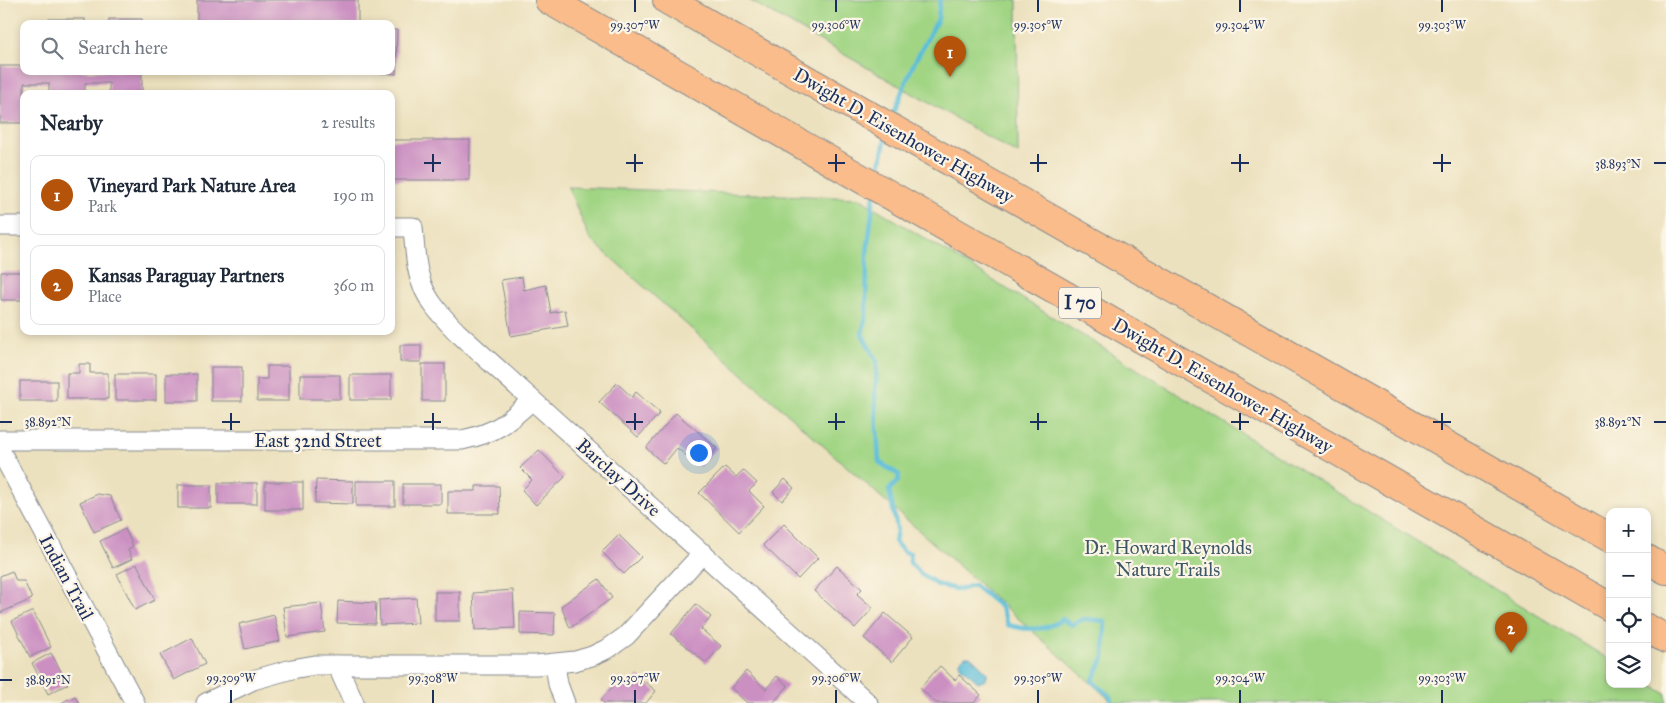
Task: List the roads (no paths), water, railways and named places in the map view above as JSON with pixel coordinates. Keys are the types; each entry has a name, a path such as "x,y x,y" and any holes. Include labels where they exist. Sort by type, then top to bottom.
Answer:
{"highway":[{"name":"Dwight D. Eisenhower Highway","path":"549,0 1606,605"},
{"name":"Dwight D. Eisenhower Highway","path":"667,0 1606,536"},
{"path":"1651,561 1666,570"},
{"path":"1651,630 1666,639"}],"street":[{"path":"0,226 20,226"},
{"name":"Barclay Drive","path":"395,227 413,227 415,258 422,288 437,312 868,703"},
{"name":"East 32nd Street","path":"0,440 462,440 479,437 495,430 532,400"},
{"name":"Indian Trail","path":"0,450 135,703"},
{"path":"206,703 272,673 315,665 555,664 573,662 609,648 626,636 703,553"},
{"path":"555,664 558,684 565,703"},
{"path":"338,665 354,703"}],"water":[{"path":"965,656 970,656 987,672 984,681 978,682 960,666 960,661"}],"waterway":[{"path":"891,118 913,65 938,19 940,0"},
{"path":"878,176 886,135"},
{"path":"874,196 867,253 866,316 862,334 877,362 875,394 879,462 899,475 898,481 889,490 897,529 895,542 904,552 910,553 910,563 921,574 938,585 959,590 974,585 1002,608 1008,625 1036,629 1050,626 1062,619 1072,625 1083,619 1105,621 1104,657 1092,681 1111,697 1113,703"}],"place":[{"name":"Vineyard Park Nature Area","path":"950,77"},
{"name":"Kansas Paraguay Partners","path":"1511,653"}],"park label":[{"name":"Dr. Howard Reynolds Nature Trails","path":"1168,558"}]}
